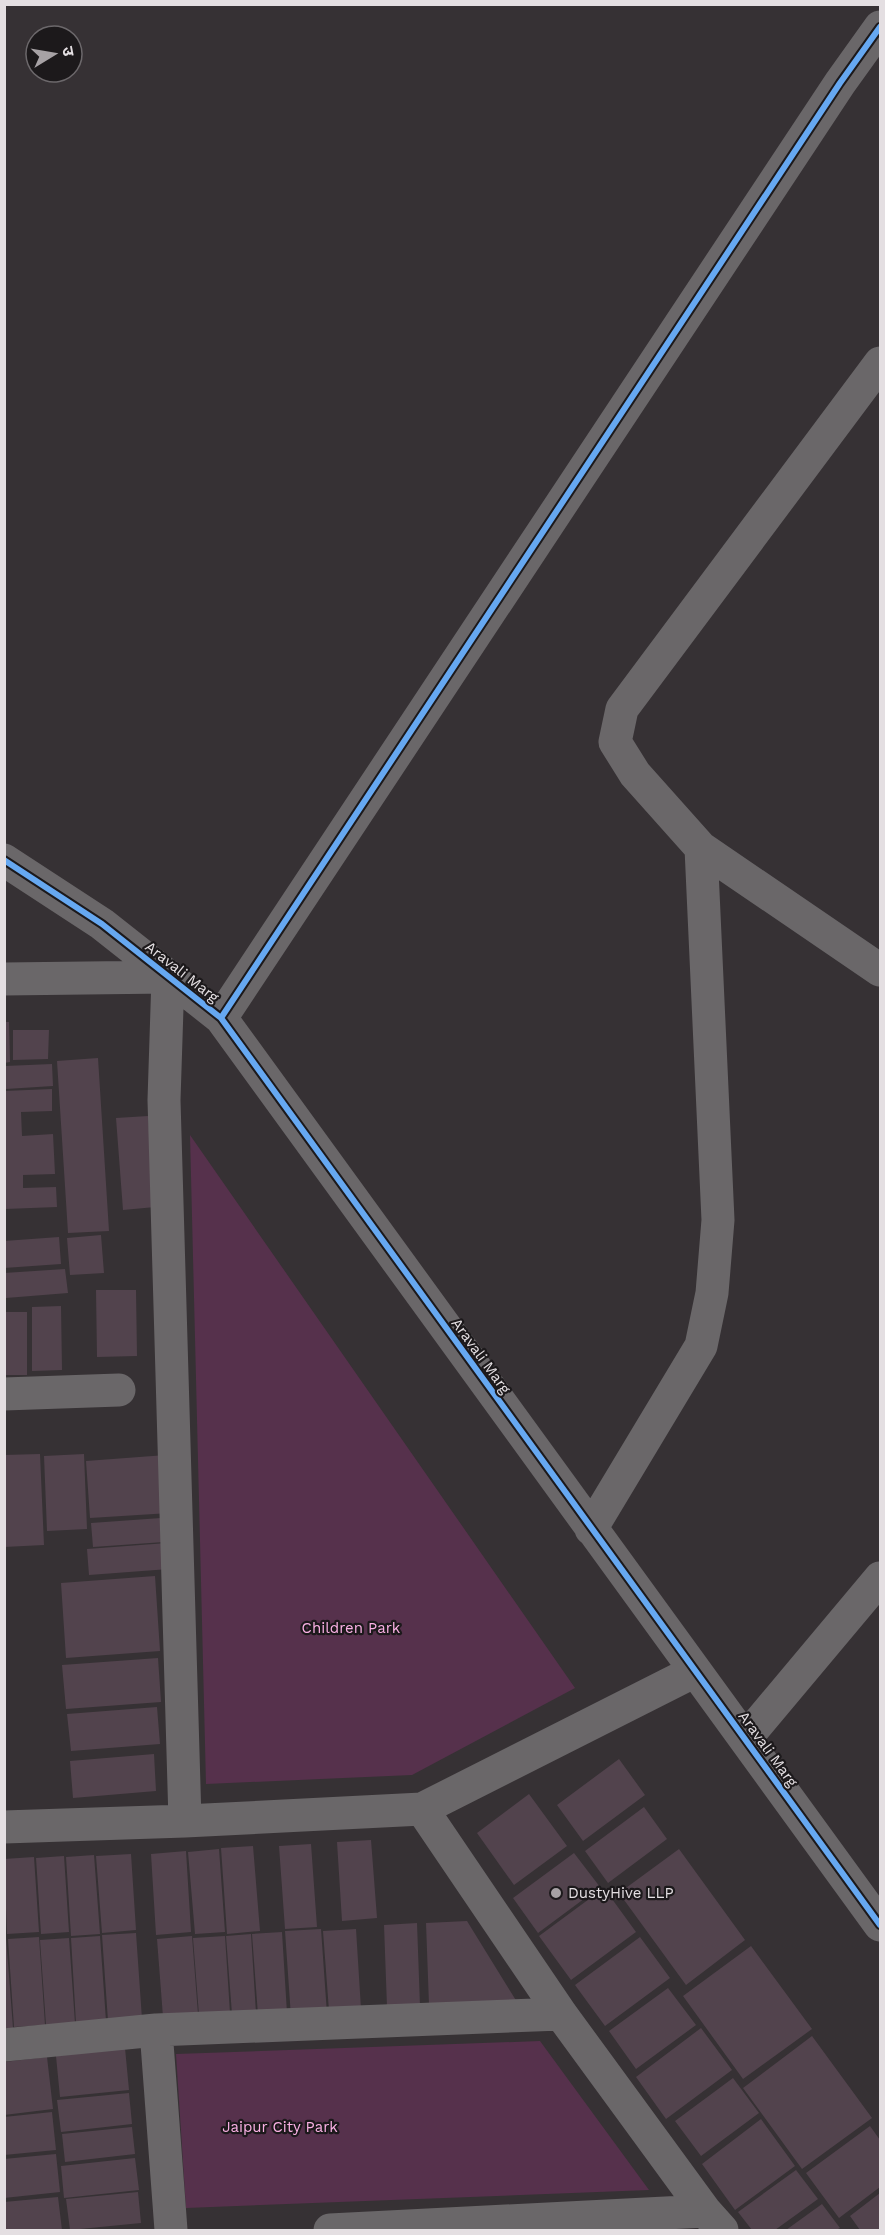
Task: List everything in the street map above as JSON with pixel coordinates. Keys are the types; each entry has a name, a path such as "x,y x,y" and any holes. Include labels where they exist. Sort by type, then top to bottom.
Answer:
{"street":[{"path":"221,1018 840,83 880,27"},
{"path":"880,363 622,709 615,742 635,774 702,848 880,969"},
{"path":"591,1529 702,1346 712,1293 718,1220 702,848"},
{"name":"Aravali Marg","path":"4,860 102,924 221,1018 880,1925"},
{"path":"4,979 168,977 164,1100 185,1821"},
{"path":"4,1394 119,1390"},
{"path":"746,1738 880,1578"},
{"path":"4,1827 422,1809 695,1671"},
{"path":"422,1809 561,2014 714,2221"},
{"path":"4,2045 156,2030 561,2014"},
{"path":"156,2030 171,2230"},
{"path":"330,2230 714,2221"}],"green space":[{"name":"Children Park","path":"190,1135 575,1688 412,1775 206,1784"},
{"name":"Jaipur City Park","path":"540,2041 649,2190 186,2208 176,2054"}],"building":[{"path":"4,1022 9,1022 10,1062 4,1063"},
{"path":"13,1030 49,1030 48,1059 13,1060"},
{"path":"98,1058 109,1231 68,1233 57,1061"},
{"path":"52,1064 53,1086 6,1089 5,1066"},
{"path":"52,1089 52,1111 21,1112 22,1136 53,1134 55,1174 23,1175 23,1188 56,1187 57,1207 5,1209 4,1091"},
{"path":"148,1116 155,1207 123,1210 116,1118"},
{"path":"101,1235 104,1273 70,1275 67,1238"},
{"path":"59,1237 61,1264 4,1268 4,1241"},
{"path":"65,1269 68,1293 6,1298 4,1273"},
{"path":"96,1290 136,1290 137,1356 97,1357"},
{"path":"61,1306 62,1370 32,1371 32,1307"},
{"path":"4,1312 27,1312 27,1375 4,1375"},
{"path":"40,1454 44,1545 4,1547 4,1455"},
{"path":"84,1454 87,1529 47,1531 44,1456"},
{"path":"166,1455 170,1513 90,1518 86,1461"},
{"path":"161,1518 164,1542 93,1547 91,1523"},
{"path":"167,1543 169,1569 89,1575 87,1549"},
{"path":"155,1576 160,1651 66,1658 61,1583"},
{"path":"158,1658 161,1702 66,1709 62,1665"},
{"path":"157,1707 160,1744 71,1751 67,1714"},
{"path":"154,1754 156,1791 73,1798 70,1761"},
{"path":"619,1759 645,1795 583,1841 557,1805"},
{"path":"529,1794 567,1846 514,1885 477,1833"},
{"path":"644,1807 667,1839 608,1883 585,1851"},
{"path":"371,1840 377,1918 342,1921 337,1842"},
{"path":"311,1844 317,1927 285,1929 279,1846"},
{"path":"253,1846 260,1931 227,1934 221,1848"},
{"path":"219,1849 225,1932 195,1934 188,1852"},
{"path":"679,1849 745,1940 686,1985 619,1893"},
{"path":"186,1851 191,1932 156,1935 151,1854"},
{"name":"DustyHive LLP","path":"574,1853 600,1887 538,1933 513,1898"},
{"path":"131,1854 136,1930 102,1933 96,1856"},
{"path":"94,1855 100,1934 71,1936 66,1857"},
{"path":"64,1856 69,1932 41,1934 36,1858"},
{"path":"34,1857 39,1932 7,1934 4,1859"},
{"path":"604,1888 636,1932 571,1980 539,1936"},
{"path":"467,1921 517,2002 429,2005 426,1923"},
{"path":"417,1923 420,2006 387,2007 384,1925"},
{"path":"321,1929 327,2014 291,2017 285,1931"},
{"path":"356,1929 361,2009 329,2011 323,1931"},
{"path":"282,1932 287,2013 258,2015 252,1934"},
{"path":"136,1933 142,2019 108,2021 102,1935"},
{"path":"251,1934 256,2013 232,2014 226,1936"},
{"path":"100,1936 106,2021 76,2023 71,1938"},
{"path":"192,1936 198,2014 163,2017 157,1939"},
{"path":"225,1936 230,2013 199,2015 193,1938"},
{"path":"6,1937 13,2028 4,2028 4,1938"},
{"path":"39,1937 45,2025 14,2027 8,1939"},
{"path":"640,1937 670,1978 605,2026 575,1985"},
{"path":"69,1938 75,2023 46,2025 40,1940"},
{"path":"751,1946 812,2029 743,2079 683,1996"},
{"path":"668,1988 696,2025 636,2069 609,2031"},
{"path":"701,2028 732,2070 666,2119 636,2077"},
{"path":"812,2036 872,2118 802,2169 743,2088"},
{"path":"125,2048 129,2090 60,2097 56,2056"},
{"path":"47,2057 53,2109 4,2115 4,2062"},
{"path":"733,2078 759,2113 701,2156 675,2121"},
{"path":"129,2093 132,2124 61,2132 57,2100"},
{"path":"52,2112 56,2150 4,2155 4,2117"},
{"path":"761,2119 795,2166 735,2210 702,2164"},
{"path":"870,2126 880,2140 880,2187 839,2218 806,2173"},
{"path":"132,2127 135,2154 65,2162 62,2134"},
{"path":"56,2154 60,2192 4,2198 4,2159"},
{"path":"135,2158 139,2190 64,2198 61,2166"},
{"path":"796,2170 818,2199 775,2230 752,2230 738,2212"},
{"path":"138,2192 141,2223 70,2230 66,2199"},
{"path":"880,2193 880,2230 860,2230 850,2216"},
{"path":"58,2197 62,2230 4,2230 4,2202"},
{"path":"822,2204 840,2228 836,2230 786,2230"}],"cycle path":[{"path":"221,1018 840,83 880,27"},
{"path":"4,860 102,924 221,1018 880,1925"}],"place":[{"name":"DustyHive LLP","path":"556,1893"}]}
